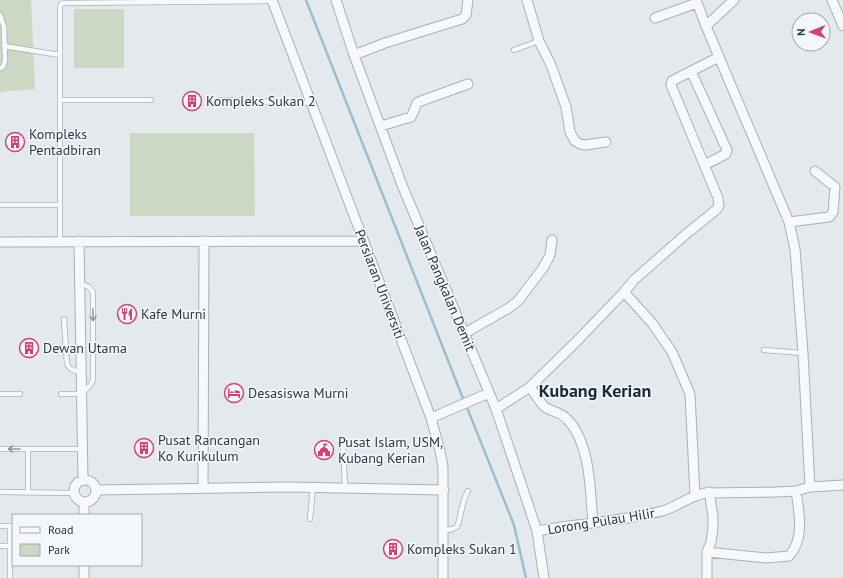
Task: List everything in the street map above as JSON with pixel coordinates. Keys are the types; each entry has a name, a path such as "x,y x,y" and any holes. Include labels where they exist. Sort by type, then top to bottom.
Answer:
{"street":[{"name":"Persiaran Universiti","path":"272,0 431,418 440,452 444,490 443,578"},
{"name":"Jalan Pangkalan Demit","path":"336,0 354,55 402,185 496,409 537,532 544,578"},
{"path":"354,55 385,43 462,19 466,15 468,0"},
{"path":"527,0 539,41 551,65 566,107 570,132 575,141 580,144 606,142"},
{"path":"706,26 734,0"},
{"path":"832,0 843,26"},
{"path":"655,18 696,2 789,222 795,249 803,353 810,487"},
{"path":"496,409 530,387 634,280 719,206 718,198 671,85 672,81 718,57"},
{"path":"691,71 727,150 726,154 704,165"},
{"path":"381,126 410,117 414,113 417,103 421,101 468,84"},
{"path":"789,222 831,216 839,187 815,172"},
{"path":"464,333 509,308 518,301 543,268 550,255 552,240"},
{"path":"203,488 204,241"},
{"path":"0,242 364,241"},
{"path":"80,242 83,480"},
{"path":"624,292 652,323 672,352 690,394 695,495"},
{"path":"530,387 546,407 560,413 568,420 577,432 585,455 593,522"},
{"path":"431,418 489,393"},
{"path":"83,480 93,483 96,490 94,497 88,502 77,500 74,493 74,486 83,480"},
{"name":"Lorong Pulau Hilir","path":"537,532 560,526 618,520 664,511 695,495 709,492 741,493 796,491 810,487 843,485"},
{"path":"96,490 203,488 444,490"},
{"path":"707,552 766,558 789,556 797,543 799,531 799,514 796,491"},
{"path":"707,578 707,552 711,542 713,528 713,516 709,492"},
{"path":"84,502 84,514"},
{"path":"84,566 84,578"}],"lane":[{"path":"60,242 60,7 63,3 272,0"},
{"path":"0,15 4,27 5,61 0,68"},
{"path":"514,50 539,41"},
{"path":"4,46 60,55"},
{"path":"60,100 151,100"},
{"path":"219,100 311,103"},
{"path":"0,205 60,205"},
{"path":"61,394 82,394 93,380 93,292 90,287 80,283"},
{"path":"64,319 67,364 69,368 82,372"},
{"path":"764,350 803,353"},
{"path":"0,394 20,394"},
{"path":"343,444 345,488"},
{"path":"0,449 83,449"},
{"path":"28,449 28,493"},
{"path":"310,519 313,488"},
{"path":"443,531 457,527 464,496 468,491"},
{"path":"0,492 74,493"},
{"path":"0,526 12,526 10,578"},
{"path":"0,546 11,548"}],"green space":[{"path":"0,0 31,0 35,89 0,92"},
{"path":"74,9 124,9 124,68 74,68"},
{"path":"130,133 254,133 255,216 130,216"}],"waterway":[{"path":"306,0 464,401"},
{"path":"466,405 514,525 526,578"}],"place":[{"name":"Kompleks Sukan 2","path":"192,101"},
{"name":"Kompleks Pentadbiran","path":"15,142"},
{"name":"Kafe Murni","path":"127,314"},
{"name":"Dewan Utama","path":"29,348"},
{"name":"Desasiswa Murni","path":"234,393"},
{"name":"Pusat Rancangan Ko Kurikulum","path":"144,448"},
{"name":"Pusat Islam, USM, Kubang Kerian","path":"324,450"},
{"name":"Kompleks Sukan 1","path":"393,549"}],"district":[{"name":"Kubang Kerian","path":"595,391"}]}
